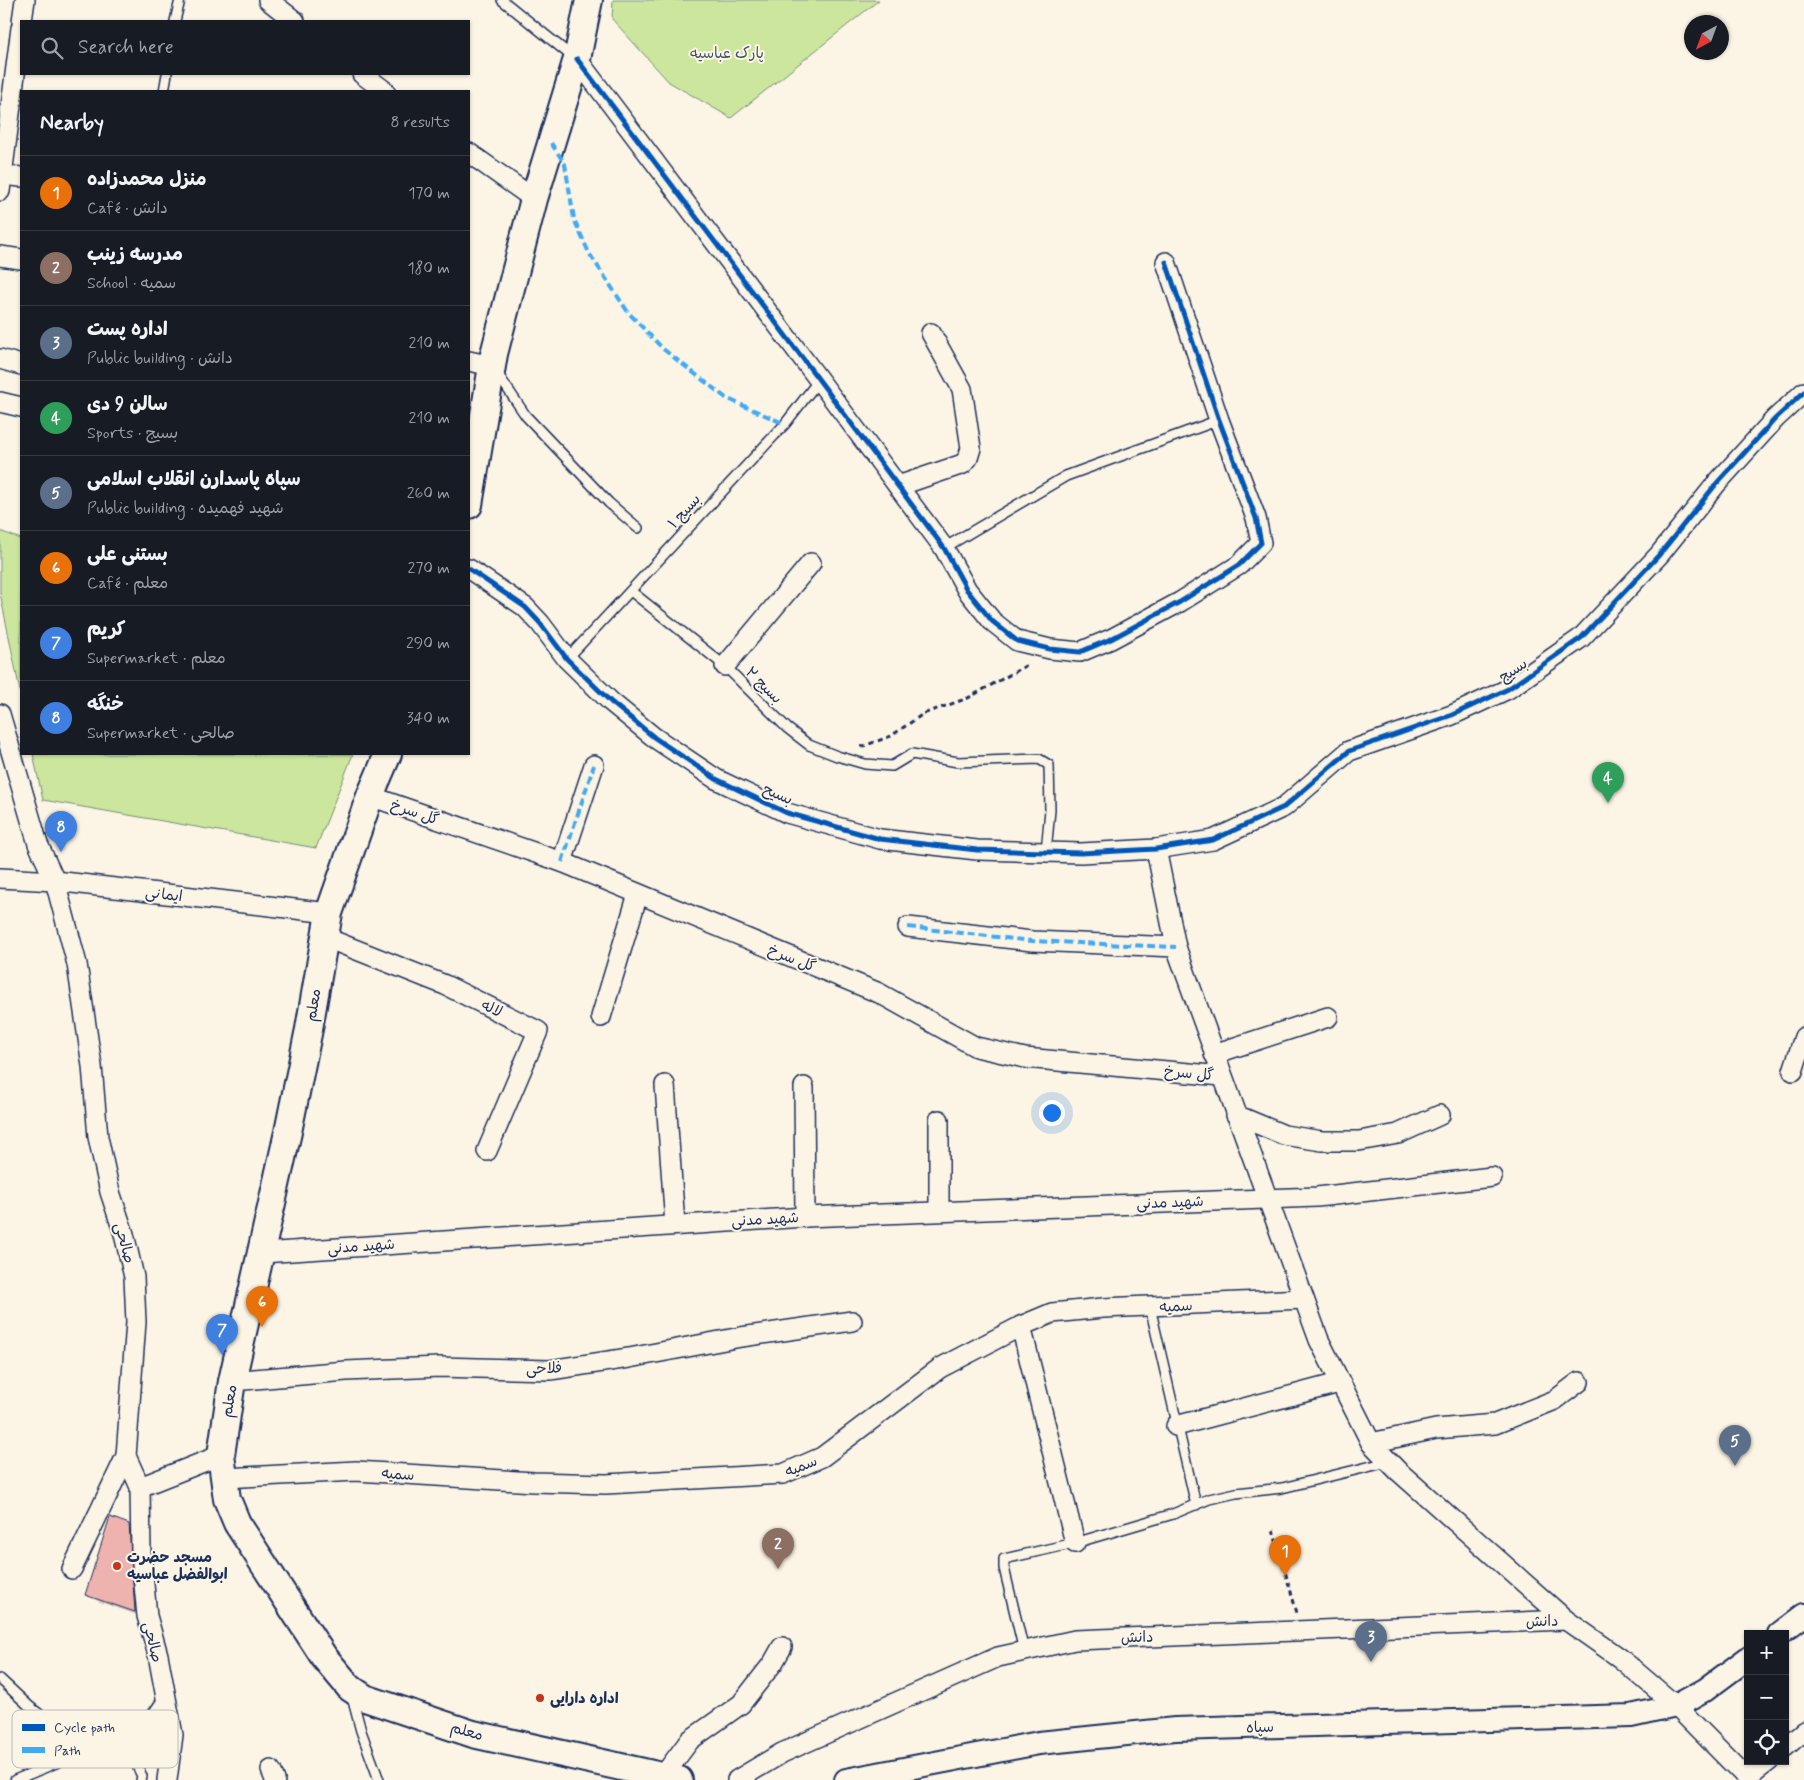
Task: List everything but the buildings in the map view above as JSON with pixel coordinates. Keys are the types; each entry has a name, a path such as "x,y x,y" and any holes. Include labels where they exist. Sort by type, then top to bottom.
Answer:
{"main road":[{"path":"470,494 481,363 534,199 576,59 589,0"},
{"name":"معلم","path":"388,755 370,796 326,925 309,1029 262,1253 232,1381 223,1467 227,1499 237,1523 324,1658 350,1688 371,1700 473,1734 671,1778"}],"street":[{"path":"22,20 25,0"},
{"path":"268,0 294,20"},
{"path":"20,36 1,183 20,176"},
{"path":"576,59 944,548 967,590 992,621 1017,641 1050,650 1080,652 1111,639 1180,602 1240,565 1260,543 1256,518 1219,420 1166,262"},
{"path":"363,75 384,90"},
{"path":"470,155 534,199"},
{"path":"0,256 20,259"},
{"path":"898,486 963,464 968,458 971,448 962,389 930,333"},
{"path":"0,359 20,365"},
{"name":"بسیج","path":"1156,850 1213,840 1284,807 1349,751 1452,715 1508,689 1582,638 1659,555 1717,483 1775,419 1804,392"},
{"path":"0,402 20,407"},
{"path":"725,666 811,563"},
{"name":"بسیح","path":"470,570 525,607 540,623 567,659 611,702 655,738 716,779 787,813 880,839 977,850 1081,853 1156,850"},
{"name":"صالحی","path":"0,714 38,844 55,881 77,964 92,1066 98,1137 110,1192 124,1234 134,1277 136,1322 126,1456 140,1487 141,1553 147,1616 158,1655 168,1710"},
{"path":"562,862 594,765"},
{"name":"گل سرخ","path":"370,796 562,862 879,993 976,1047 1025,1058 1222,1076"},
{"path":"1156,850 1176,947 1236,1115 1319,1340 1339,1383 1371,1443 1388,1462 1566,1620 1620,1658 1676,1706 1748,1779 1764,1765"},
{"name":"ایمانی","path":"0,878 55,881 326,925"},
{"path":"601,1017 638,894"},
{"name":"لاله","path":"326,925 538,1031 487,1151"},
{"path":"908,927 1032,941 1176,947"},
{"path":"1214,1054 1328,1017"},
{"path":"1793,1071 1804,1037"},
{"path":"665,1085 675,1224"},
{"path":"804,1087 805,1217"},
{"path":"1236,1115 1284,1135 1322,1141 1359,1142 1398,1134 1440,1115"},
{"path":"939,1120 939,1210"},
{"name":"شهید مدنی","path":"262,1253 675,1224 805,1217 939,1210 1317,1197 1492,1177"},
{"name":"سمیه","path":"140,1487 223,1467 356,1471 534,1482 606,1484 783,1474 822,1457 940,1368 1020,1326 1052,1313 1103,1308 1150,1308 1304,1299"},
{"name":"فلاحی","path":"232,1381 346,1371 440,1367 550,1370 629,1358 741,1337 852,1321"},
{"path":"1020,1326 1076,1543"},
{"path":"1371,1443 1436,1429 1495,1424 1555,1400 1579,1382"},
{"path":"1176,1426 1339,1383"},
{"path":"72,1569 126,1456"},
{"path":"1785,1630 1804,1615"},
{"name":"دانش","path":"737,1780 782,1753 998,1656 1075,1640 1566,1620"},
{"path":"671,1778 690,1740 741,1704 773,1663 782,1647"},
{"name":"سپاه","path":"846,1780 1039,1743 1175,1729 1631,1716 1676,1706 1705,1690 1744,1661"},
{"path":"1789,1744 1804,1731"}],"lane":[{"path":"175,20 180,0"},
{"path":"502,0 576,59"},
{"path":"164,90 167,75"},
{"path":"481,363 526,416 609,503 638,528"},
{"name":"بسیج ۱","path":"567,659 632,592 710,503 784,424 819,380"},
{"path":"944,548 1066,476 1219,420"},
{"name":"بسیج ۲","path":"632,592 725,666 787,728 809,745 865,764 892,766 912,754 958,762 1038,759 1049,765 1050,810 1046,852"},
{"path":"1150,1308 1176,1426 1196,1505"},
{"path":"1024,1651 1004,1568 1004,1559 1076,1543 1236,1493 1282,1488 1388,1462"},
{"path":"0,1679 34,1710"},
{"path":"350,1688 361,1731 379,1780"},
{"path":"155,1710 165,1696"},
{"path":"15,1780 44,1768"},
{"path":"138,1768 142,1776 141,1780"}],"path":[{"path":"837,756 891,736 923,714 968,698 1013,675 1050,650"},
{"path":"1273,1530 1302,1631"}],"green space":[{"name":"پارک عباسیه","path":"613,0 879,0 731,118 669,82 612,19"},
{"path":"0,531 20,539 20,691 0,593"},
{"path":"33,755 353,755 316,848 43,800"}],"marked path":[{"path":"551,143 565,164 574,219 589,253 628,312 663,349 726,398 785,424"},
{"path":"562,862 594,765"},
{"path":"908,927 1032,941 1176,947"}],"cycle path":[{"path":"577,59 944,548 967,590 992,621 1017,641 1050,649 1080,652 1111,639 1180,602 1239,565 1261,543 1256,518 1219,420 1166,262"},
{"path":"470,570 525,607 540,623 567,659 611,702 655,738 716,779 787,813 880,839 977,850 1081,853 1156,849 1213,840 1284,807 1349,751 1452,715 1508,689 1581,638 1659,555 1717,483 1775,419 1804,392"}],"place":[{"name":"سالن 9 دی","path":"1608,803"},
{"name":"خنگه","path":"61,852"},
{"name":"بستنی علی","path":"262,1327"},
{"name":"کریم","path":"222,1355"},
{"name":"سپاه پاسدارن انقلاب اسلامی","path":"1735,1466"},
{"name":"مسجد حضرت ابوالفضل عباسیه","path":"117,1566"},
{"name":"مدرسه زینب","path":"778,1569"},
{"name":"منزل محمدزاده","path":"1285,1576"},
{"name":"اداره پست","path":"1371,1662"},
{"name":"اداره دارایی","path":"540,1698"}]}
